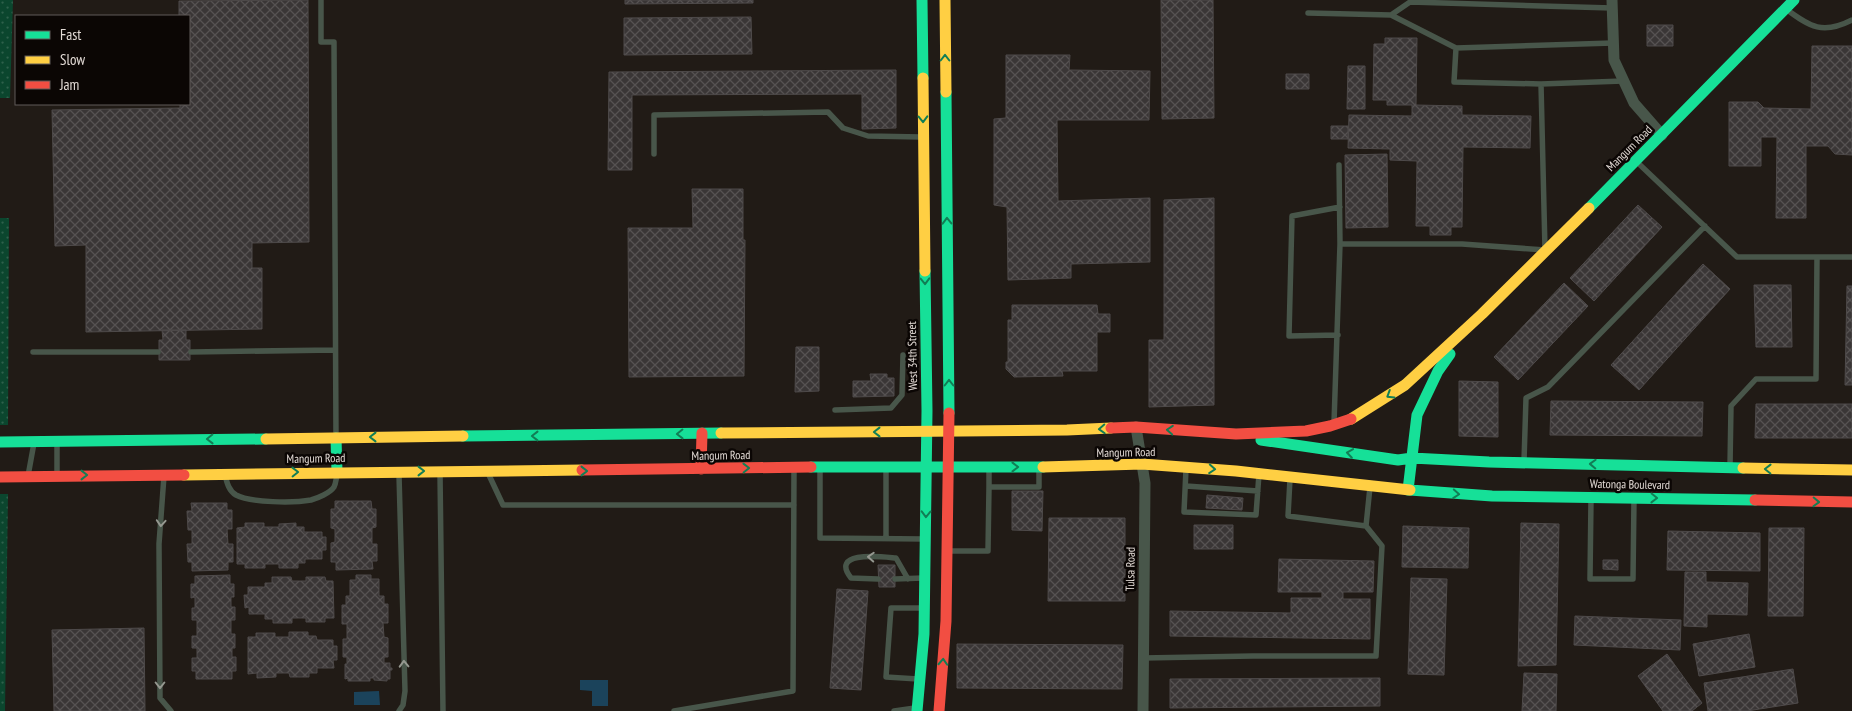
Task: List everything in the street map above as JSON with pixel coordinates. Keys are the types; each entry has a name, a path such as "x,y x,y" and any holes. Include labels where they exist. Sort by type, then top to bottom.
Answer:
{"main road":[{"name":"West 34th Street","path":"917,709 925,608 926,432 922,0"},
{"path":"939,711 946,621 949,466 946,0"},
{"name":"Mangum Road","path":"0,442 702,433 949,432 1136,427 1236,434 1306,431 1333,425 1349,420 1405,385 1482,314 1636,162 1794,0"},
{"name":"Mangum Road","path":"0,477 820,466 1039,467 1142,464 1259,473 1408,490 1418,414 1438,371 1482,314"},
{"path":"701,469 702,433"},
{"name":"Mangum Road","path":"1236,434 1251,439 1398,460 1412,458"},
{"path":"336,438 337,472"},
{"name":"Watonga Boulevard","path":"1412,458 1852,470"},
{"name":"Watonga Boulevard","path":"1408,490 1492,496 1852,502"},
{"path":"919,695 941,697"}],"street":[{"path":"1612,4 1614,60 1634,103 1662,135"},
{"name":"Tulsa Road","path":"1136,427 1145,482 1143,711"}],"lane":[{"path":"321,0 321,42 334,42 336,438"},
{"path":"1391,15 1410,2 1612,4"},
{"path":"1785,9 1814,27 1840,26 1852,20"},
{"path":"1308,13 1391,15 1456,48 1613,43"},
{"path":"1456,48 1454,82 1541,84 1623,81"},
{"path":"1340,244 1462,244 1545,250 1541,84"},
{"path":"654,154 654,115 828,112 843,128 868,136 923,138"},
{"path":"1636,162 1737,257 1852,257"},
{"path":"1333,425 1338,335 1339,165"},
{"path":"1338,335 1289,336 1292,216 1340,207"},
{"path":"1524,462 1526,398 1548,387 1705,226"},
{"path":"1730,468 1731,406 1756,379 1816,379 1817,257"},
{"path":"191,352 335,350"},
{"path":"33,352 158,352"},
{"path":"835,410 891,408 902,396 903,355"},
{"path":"28,476 34,441"},
{"path":"57,441 57,476"},
{"path":"820,466 820,538 925,539"},
{"path":"886,466 886,538"},
{"path":"674,711 793,691 794,467"},
{"path":"946,551 988,551 989,467"},
{"path":"989,487 1039,487 1039,467"},
{"path":"1186,467 1184,512 1222,511 1256,515 1259,473"},
{"path":"399,471 405,690 403,705 399,711"},
{"path":"440,471 443,711"},
{"path":"487,471 503,505 794,505"},
{"path":"224,473 229,490 237,496 252,500 290,501 311,500 330,491 336,485 337,472"},
{"path":"164,474 160,544 160,698 171,711"},
{"path":"1143,658 1376,656 1382,546 1366,526 1288,516 1291,477"},
{"path":"1186,486 1258,491"},
{"path":"1366,526 1370,486"},
{"path":"1223,489 1223,496"},
{"path":"1591,497 1590,579 1633,579 1634,498"},
{"path":"878,580 851,578 847,573 846,565 850,559 859,556 896,558 908,578"},
{"path":"895,579 925,578"},
{"path":"920,679 886,677 891,608 925,608"},
{"path":"894,711 917,709"}],"green space":[{"path":"0,0 13,0 10,98 0,98"},
{"path":"0,218 9,218 8,425 0,425"},
{"path":"0,494 8,494 5,711 0,711"}],"water":[{"path":"580,680 608,680 608,706 592,706 592,691 580,690"},
{"path":"379,691 380,705 354,705 354,692"}],"building":[{"path":"308,0 309,242 252,243 252,268 262,268 262,329 86,332 86,245 55,246 52,110 180,108 180,105 190,105 190,15 179,15 179,1"},
{"path":"625,0 753,0 753,3 625,4"},
{"path":"1161,0 1213,0 1214,118 1162,119"},
{"path":"751,17 752,54 624,55 624,18"},
{"path":"1647,25 1673,25 1673,46 1647,46"},
{"path":"1385,38 1417,38 1416,105 1462,106 1462,115 1531,116 1530,148 1463,147 1462,227 1451,227 1451,235 1430,235 1430,226 1416,226 1417,161 1390,160 1390,149 1348,148 1349,115 1412,116 1412,105 1387,105 1387,100 1373,100 1374,44 1385,44"},
{"path":"1812,46 1852,46 1852,155 1835,154 1828,146 1806,146 1806,218 1776,218 1777,137 1761,137 1761,166 1729,166 1729,102 1758,102 1764,108 1811,109"},
{"path":"1006,55 1070,55 1069,70 1150,71 1149,120 1057,120 1058,201 1150,198 1150,262 1071,264 1071,278 1008,280 1007,207 994,205 994,119 1006,118"},
{"path":"1348,66 1365,66 1365,109 1347,109"},
{"path":"896,70 896,128 862,129 862,94 632,95 632,170 608,170 609,72"},
{"path":"1286,74 1309,74 1309,89 1286,89"},
{"path":"1331,126 1348,126 1348,139 1331,139"},
{"path":"1387,154 1388,227 1346,228 1345,155"},
{"path":"692,189 743,189 743,240 745,240 744,376 629,377 628,228 693,228"},
{"path":"1214,198 1214,405 1149,407 1149,340 1164,340 1164,200"},
{"path":"1638,205 1662,227 1594,301 1570,278"},
{"path":"1703,264 1730,289 1639,390 1611,365"},
{"path":"1564,283 1588,306 1518,380 1494,357"},
{"path":"1754,285 1791,285 1792,347 1756,347"},
{"path":"1847,286 1852,286 1852,385 1845,385"},
{"path":"1012,305 1097,305 1098,314 1110,314 1110,332 1097,332 1097,371 1062,371 1063,376 1014,377 1006,369 1006,362 1008,362 1008,320 1012,320"},
{"path":"162,330 186,330 186,340 190,340 190,360 159,360 159,340 163,340"},
{"path":"796,347 819,347 819,391 795,392"},
{"path":"870,374 887,374 887,378 894,378 894,396 853,397 853,381 871,381"},
{"path":"1459,381 1498,382 1498,437 1459,436"},
{"path":"1551,401 1703,402 1702,436 1550,435"},
{"path":"1756,404 1852,404 1852,438 1755,438"},
{"path":"1012,491 1043,491 1042,531 1012,530"},
{"path":"1207,495 1243,498 1242,510 1206,508"},
{"path":"335,501 371,501 372,509 376,509 376,527 372,528 372,544 377,544 377,561 372,561 373,569 336,570 336,562 331,562 331,543 335,542 335,529 331,528 331,509 335,509"},
{"path":"191,503 227,503 227,510 232,510 232,529 227,529 228,544 233,544 233,562 228,562 228,570 192,571 192,562 188,562 187,544 192,544 192,530 188,530 187,511 192,511"},
{"path":"1049,518 1125,518 1125,601 1048,601"},
{"path":"245,523 264,523 264,527 279,527 279,524 296,523 296,527 304,527 304,532 322,532 322,537 326,537 326,550 322,550 322,559 305,559 305,563 298,563 298,568 279,568 279,564 265,564 265,568 245,568 245,564 237,564 237,528 245,527"},
{"path":"1521,523 1559,524 1556,665 1518,666"},
{"path":"1194,525 1233,525 1233,549 1194,549"},
{"path":"1403,526 1469,528 1468,568 1402,567"},
{"path":"1769,528 1804,528 1803,616 1768,616"},
{"path":"1668,531 1760,533 1760,571 1667,570"},
{"path":"1279,559 1374,561 1373,592 1343,592 1343,599 1370,599 1370,639 1170,636 1170,611 1291,613 1291,598 1322,598 1322,592 1278,592"},
{"path":"1603,560 1618,560 1618,570 1603,569"},
{"path":"878,565 895,565 895,587 879,587"},
{"path":"1685,572 1706,572 1706,582 1748,583 1747,615 1707,614 1707,627 1684,626"},
{"path":"230,575 230,584 234,584 234,597 231,597 231,607 235,607 235,620 231,620 231,634 235,634 235,648 232,648 232,657 236,657 236,671 232,671 232,679 196,679 196,671 192,671 192,658 197,658 197,648 192,648 192,636 197,636 197,620 192,620 192,608 195,608 195,597 191,598 191,584 195,584 195,576"},
{"path":"356,575 371,575 371,579 379,579 379,596 384,596 384,604 388,604 388,623 383,623 384,637 388,638 388,657 384,657 384,663 390,663 392,670 390,670 390,679 387,679 387,681 374,680 374,678 370,678 370,681 348,681 348,678 345,679 347,657 343,657 343,639 347,639 347,624 342,624 342,605 346,605 346,596 350,596 350,580 356,580"},
{"path":"272,577 291,577 292,581 306,581 306,577 325,577 326,581 333,581 334,618 325,618 325,622 306,622 306,618 292,618 292,623 273,623 273,619 265,619 265,614 249,614 249,607 245,608 244,595 248,595 248,587 265,587 265,583 272,583"},
{"path":"1411,578 1447,579 1444,675 1408,674"},
{"path":"837,589 868,591 861,690 830,688"},
{"path":"1575,616 1681,620 1680,650 1574,645"},
{"path":"144,628 145,711 54,711 52,630"},
{"path":"289,632 308,632 308,636 316,636 317,640 333,640 333,646 337,646 337,660 333,660 334,668 317,668 317,673 309,673 309,677 290,677 289,673 276,673 276,677 257,678 257,673 248,674 248,637 256,637 256,633 275,633 275,637 289,637"},
{"path":"1749,634 1755,667 1699,676 1693,644"},
{"path":"957,644 1123,645 1122,689 957,688"},
{"path":"1667,654 1702,703 1692,711 1663,711 1638,676"},
{"path":"1793,669 1798,703 1747,711 1708,711 1704,683"},
{"path":"1524,673 1557,674 1556,711 1522,711"},
{"path":"1380,678 1380,706 1170,708 1170,679"}],"traffic: fast":[{"path":"922,0 923,78"},
{"path":"1589,208 1794,0"},
{"path":"946,92 949,413"},
{"path":"917,711 924,634 927,411 925,271"},
{"path":"1408,490 1417,415 1438,371 1450,354"},
{"path":"463,436 721,433"},
{"path":"336,438 337,472"},
{"path":"0,442 266,439"},
{"path":"1261,440 1398,460 1412,458 1489,462 1743,468"},
{"path":"811,467 1043,467"},
{"path":"1410,490 1492,496 1755,500"}],"traffic: slow":[{"path":"945,0 946,92"},
{"path":"923,78 925,271"},
{"path":"1351,419 1405,385 1482,314 1589,208"},
{"path":"721,433 1111,428"},
{"path":"266,439 463,436"},
{"path":"1043,467 1142,464 1236,471 1410,490"},
{"path":"1743,468 1852,470"},
{"path":"184,475 582,470"}],"traffic: jam":[{"path":"939,711 946,621 949,413"},
{"path":"1111,428 1136,427 1236,434 1306,431 1351,419"},
{"path":"701,469 702,433"},
{"path":"582,470 811,467"},
{"path":"0,477 184,475"},
{"path":"1755,500 1852,502"}]}
